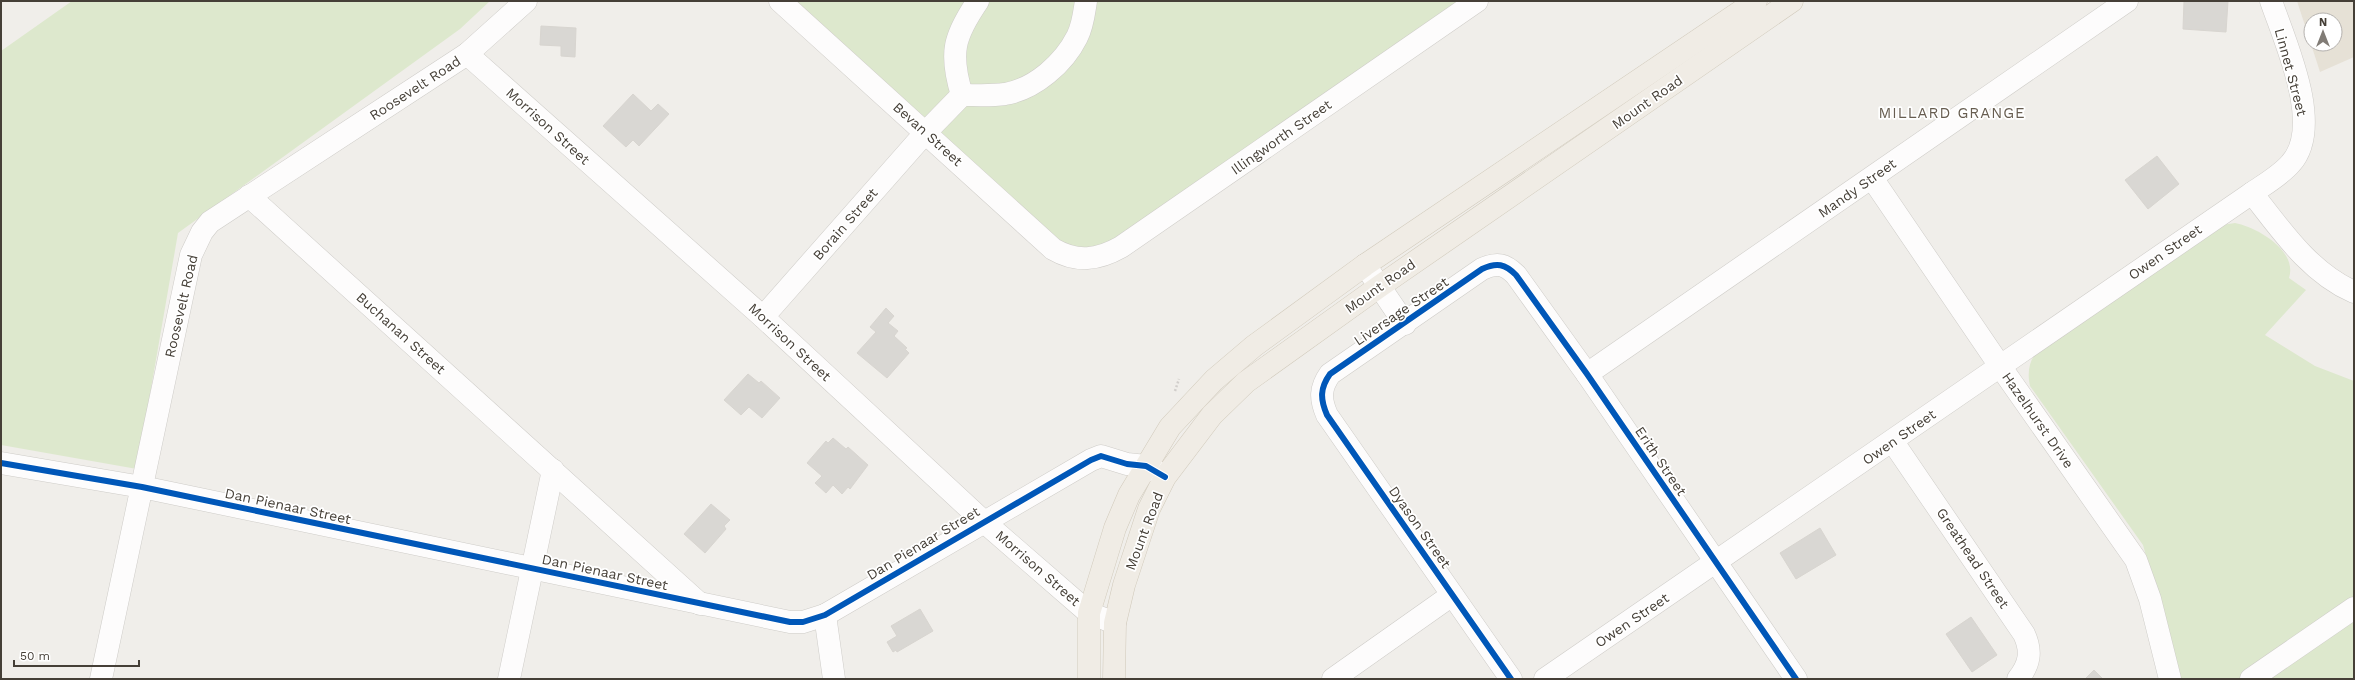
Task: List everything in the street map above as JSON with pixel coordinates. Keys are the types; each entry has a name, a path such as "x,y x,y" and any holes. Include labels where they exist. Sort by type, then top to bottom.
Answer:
{"main road":[{"name":"Mount Road","path":"1114,679 1115,623 1135,547 1149,509 1165,476 1212,415 1246,382 1722,37 1756,1"},
{"name":"Mount Road","path":"1089,679 1089,613 1115,528 1129,495 1170,427 1214,380 1254,346 1365,265 1722,37 1792,1"}],"street":[{"name":"Roosevelt Road","path":"101,679 191,255 202,232 210,222 467,54 526,1"},
{"name":"Bevan Street","path":"780,1 926,132 1053,249 1064,255 1079,259"},
{"path":"978,1 963,23 954,52 955,69 962,95 996,95 1020,90 1049,72 1069,51 1078,35 1086,1"},
{"name":"Illingworth Street","path":"1079,259 1096,258 1121,247 1477,1"},
{"name":"Mandy Street","path":"1587,374 2127,1"},
{"name":"Linnet Street","path":"2252,193 2291,163 2300,149 2304,134 2305,120 2302,101 2270,1"},
{"name":"Morrison Street","path":"467,54 763,317 983,522 1089,613 1115,623"},
{"name":"Borain Street","path":"763,317 926,132 962,95"},
{"name":"Hazelhurst Drive","path":"1872,178 2000,366 2136,560 2150,599 2170,679"},
{"path":"2252,193 2304,256 2330,280 2354,292"},
{"name":"Owen Street","path":"1544,679 1893,442 2000,366 2252,193"},
{"name":"Buchanan Street","path":"249,196 701,605"},
{"name":"Liversage Street","path":"1323,385 1330,374 1405,324 1482,269 1499,264"},
{"name":"Erith Street","path":"1499,264 1509,268 1516,275 1587,374 1796,679"},
{"name":"Liversage Street","path":"1365,265 1405,324"},
{"name":"Dyason Street","path":"1323,385 1322,405 1327,415 1511,679"},
{"name":"Greathead Street","path":"1893,442 2024,634 2028,643 2029,661 2018,679"},
{"name":"Dan Pienaar Street","path":"1,463 142,487 701,605 790,622 803,622 825,615 983,522 1091,460 1101,456 1127,464 1146,466 1165,476"},
{"path":"508,679 553,470"},
{"path":"1333,679 1452,595"},
{"path":"2251,679 2354,608"},
{"path":"825,615 834,679"}],"shaded area":[{"path":"2297,1 2354,1 2354,57 2320,72 2314,52 2343,52 2343,12 2303,12 2303,20"}],"green space":[{"path":"72,1 490,1 460,29 178,233 137,469 1,445 1,51"},
{"path":"793,1 1462,1 1100,248 1064,247"},
{"path":"2235,223 2254,229 2274,242 2282,250 2287,259 2290,268 2289,278 2306,290 2265,335 2315,366 2354,381 2354,679 2181,679 2143,545 2030,386 2029,367 2037,351 2222,225"}],"building":[{"path":"2184,1 2228,1 2226,32 2183,29"},
{"path":"541,26 576,28 575,57 561,56 561,46 540,45"},
{"path":"633,94 651,111 658,104 669,114 639,146 633,140 626,147 603,126"},
{"path":"2157,156 2179,184 2148,209 2125,180"},
{"path":"886,308 894,316 888,323 898,331 894,336 907,348 905,349 909,353 887,378 857,353 876,332 870,327"},
{"path":"748,374 759,383 761,381 780,398 762,418 749,407 741,415 724,400"},
{"path":"833,438 846,449 848,447 868,465 850,489 848,487 842,494 833,485 826,493 815,483 822,476 807,463 826,441 828,443"},
{"path":"711,504 730,520 724,526 726,529 705,553 684,534"},
{"path":"1820,528 1836,555 1796,579 1780,553"},
{"path":"920,609 933,631 897,652 896,650 893,652 887,642 897,636 891,626"},
{"path":"1971,617 1997,655 1972,672 1946,634"},
{"path":"2094,670 2103,679 2085,679"}],"cycle path":[{"path":"1511,679 1327,415 1322,399 1324,384 1330,374 1482,269 1492,265 1504,266 1516,275 1587,374 1796,679"},
{"path":"1,463 142,487 790,622 803,622 825,615 1091,460 1101,456 1127,464 1146,466 1165,477"}],"district":[{"name":"MILLARD GRANGE","path":"1952,113"}]}
